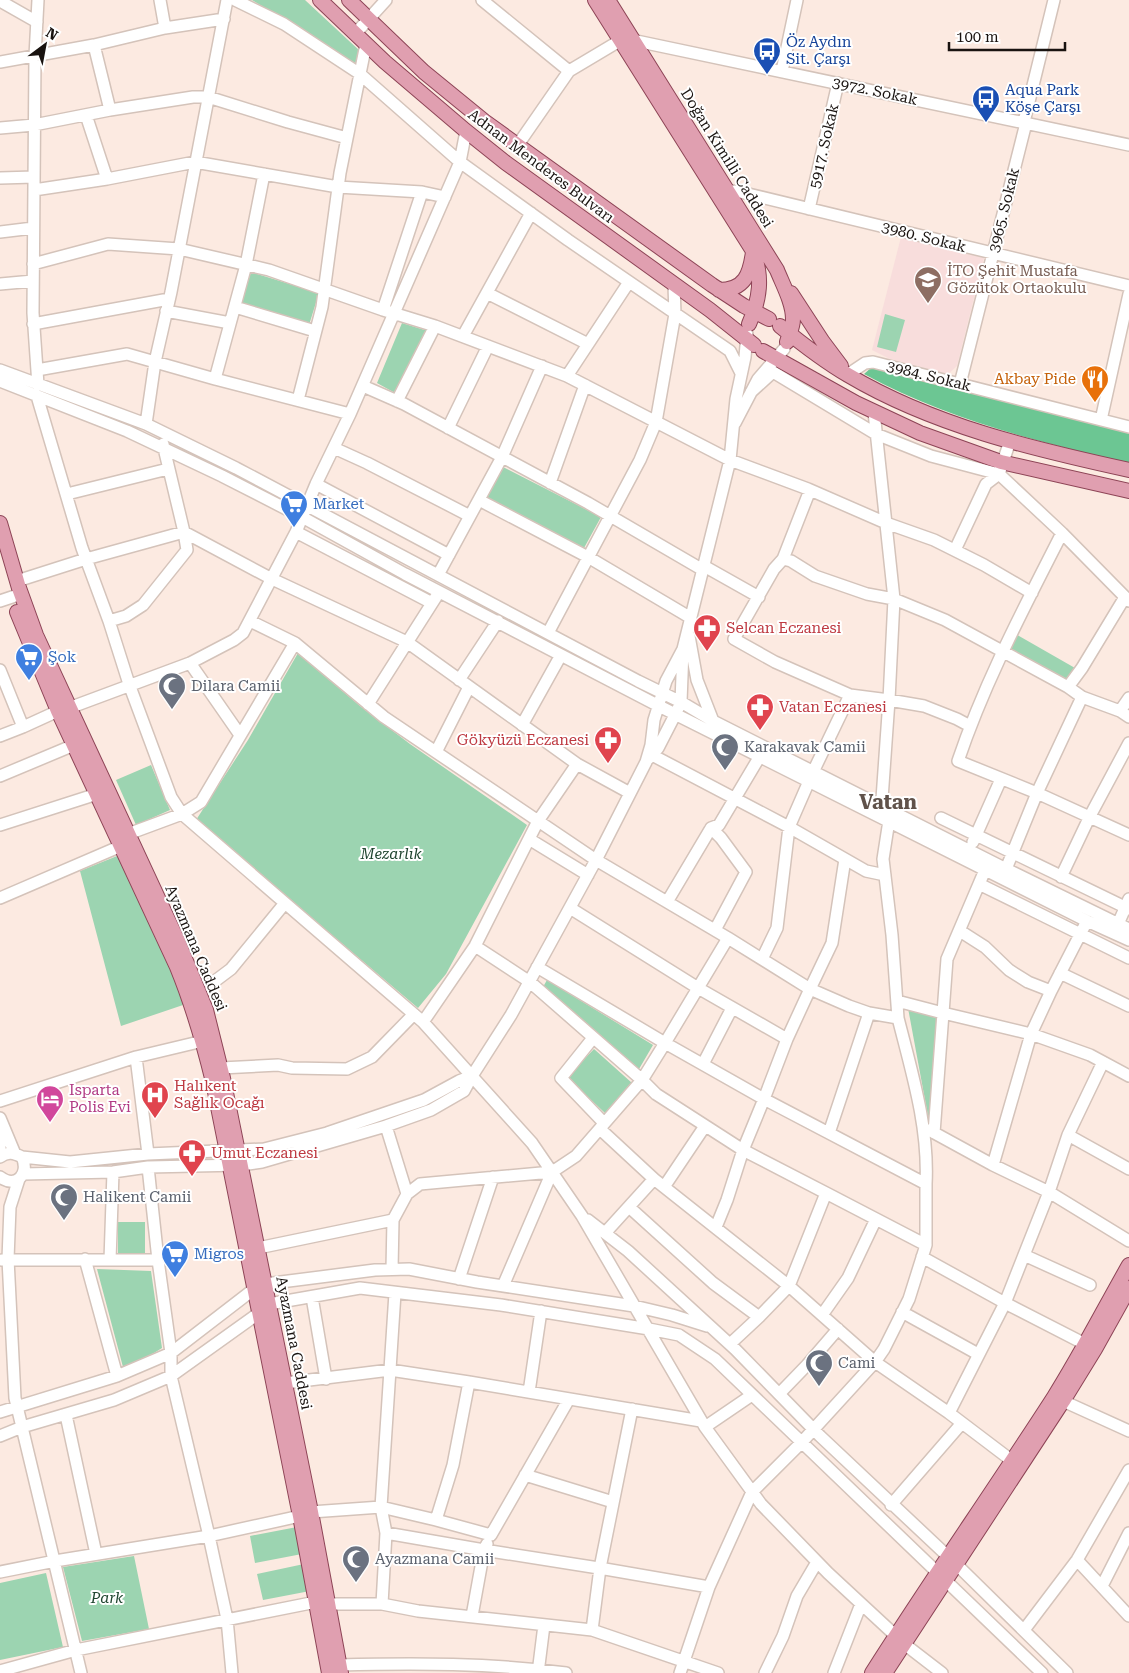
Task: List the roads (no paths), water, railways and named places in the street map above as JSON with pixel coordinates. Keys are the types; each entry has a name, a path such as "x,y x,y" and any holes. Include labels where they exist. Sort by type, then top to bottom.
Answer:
{"main road":[{"name":"Adnan Menderes Bulvarı","path":"320,0 436,107 674,285 767,336 898,401 939,418 1010,441 1129,470"},
{"name":"Adnan Menderes Bulvarı","path":"349,0 452,96 516,146 719,290 767,336 874,412 1000,468 1129,491"},
{"name":"Doğan Kimilli Caddesi","path":"595,0 627,40 724,193 777,270 792,313 792,325 767,336 758,300 759,273 753,251 724,193"},
{"name":"Doğan Kimilli Caddesi","path":"608,0 627,40"},
{"path":"719,290 733,288 740,284 748,274 753,251"},
{"path":"777,270 823,342 847,375"},
{"name":"Ayazmana Caddesi","path":"0,523 12,591"},
{"name":"Ayazmana Caddesi","path":"0,557 25,633 64,709 132,857 196,984 211,1026 221,1068 234,1158 336,1670"},
{"name":"Ayazmana Caddesi","path":"64,709 74,745 102,791"},
{"name":"Ayazmana Caddesi","path":"132,857 194,1009 258,1248 260,1286"},
{"path":"872,1673 900,1639 1063,1401 1129,1265"},
{"path":"952,1561 1011,1460 1054,1396 1127,1297"},
{"name":"Ayazmana Caddesi","path":"264,1308 285,1384 305,1514"},
{"path":"885,1673 900,1639"}],"street":[{"path":"38,0 35,56 33,228 33,324 37,390 86,559 170,797 182,814 423,1022 532,1143 582,1216 703,1424 761,1504 861,1604 942,1673"},
{"path":"160,0 166,28"},
{"path":"146,424 155,362 227,0"},
{"path":"235,0 284,24 360,74 460,162 730,351 741,373"},
{"path":"355,34 386,0"},
{"path":"482,0 569,71"},
{"path":"782,71 797,0"},
{"name":"3965. Sokak","path":"960,384 1054,0"},
{"path":"0,1 37,22"},
{"path":"0,62 94,45 166,28 224,20"},
{"path":"516,146 569,71 627,40"},
{"name":"3972. Sokak","path":"627,40 1129,145"},
{"path":"298,400 322,306 338,187 366,44"},
{"path":"94,45 110,110"},
{"name":"5917. Sokak","path":"809,209 838,83"},
{"path":"0,128 193,97 208,97 347,138"},
{"path":"86,115 107,179"},
{"path":"389,311 445,197 460,162 466,131"},
{"path":"34,190 107,179 195,162 338,187 422,192 445,197"},
{"path":"215,379 246,265 264,174"},
{"path":"0,178 34,177"},
{"path":"0,736 129,684 190,663 234,640 243,632 296,532 316,484 363,386 389,311 422,192"},
{"name":"3980. Sokak","path":"724,193 740,192 1129,286"},
{"path":"463,336 531,213"},
{"path":"0,232 33,228"},
{"path":"33,264 108,244 179,249 269,270 435,326 567,376 730,460 810,490 886,523 934,540 984,565 1032,593"},
{"path":"0,284 33,281"},
{"path":"567,376 629,282"},
{"path":"548,633 640,460 656,422 675,314 674,285"},
{"path":"487,293 588,344"},
{"path":"1101,420 1129,294"},
{"path":"33,324 169,299"},
{"path":"235,307 315,332"},
{"path":"166,311 230,323"},
{"path":"397,401 435,326"},
{"path":"0,1157 9,1153 18,1156 70,1162 148,1154 270,1160 386,1126 431,1110 464,1091 530,982 630,793 649,759 658,748 681,702 684,649 730,460 736,399 741,373 767,336"},
{"path":"733,427 758,379 767,336"},
{"path":"448,428 488,346"},
{"path":"37,370 127,354 350,414"},
{"name":"3984. Sokak","path":"847,375 870,361 1129,427"},
{"path":"438,575 502,457 542,366"},
{"path":"0,370 37,390 438,575 662,694 681,702 811,776 968,855 1006,869 1124,927 1128,905 1061,876 941,818"},
{"path":"751,392 773,372 876,434 931,456 1000,468 1127,599 1068,687"},
{"path":"0,381 37,390 146,424 236,468 304,512 439,592 760,756 811,776"},
{"path":"363,386 397,401 448,428 758,597"},
{"path":"550,483 586,386"},
{"path":"680,1673 709,1587 752,1492 875,1362 884,1349 909,1299 926,1246 927,1163 921,1109 898,1018 892,936 883,859 894,599 874,412"},
{"path":"109,621 126,616 143,604 187,550 163,448 163,433"},
{"path":"955,550 986,484 1000,468 1010,441"},
{"path":"334,448 470,516"},
{"path":"67,494 168,469"},
{"path":"316,484 449,555"},
{"path":"810,490 783,559 774,569 734,639 775,662 850,696 924,706 970,726"},
{"path":"479,500 588,557 691,618"},
{"path":"12,591 86,559 184,532 272,578 408,642 577,764 630,793"},
{"path":"296,532 432,603"},
{"path":"1062,533 1002,650 970,726 958,761 1037,793 1129,835"},
{"path":"783,559 791,561 815,576 867,594 894,599 945,620 1068,687 1082,697 1124,714 1129,698"},
{"path":"368,704 439,592"},
{"path":"250,621 296,643 384,717 596,860 810,989 869,1013 898,1018"},
{"path":"459,680 498,622"},
{"path":"688,632 697,680 712,721"},
{"path":"0,898 182,814 200,802 296,643"},
{"path":"649,759 659,706 666,681 684,649"},
{"path":"522,724 561,655"},
{"path":"190,663 240,735"},
{"path":"0,670 23,727"},
{"path":"436,752 469,687"},
{"path":"762,959 777,928 789,828 811,776 850,696"},
{"path":"1006,869 1037,793 1082,697"},
{"path":"1061,876 1129,743"},
{"path":"0,776 74,745"},
{"path":"667,902 711,828 719,825 760,756"},
{"path":"649,759 734,799 866,871 885,875"},
{"path":"423,1022 475,946 538,821 577,764"},
{"path":"968,855 1001,779"},
{"path":"0,825 102,791"},
{"path":"711,828 721,838 746,872 715,930"},
{"path":"529,839 588,875"},
{"path":"968,855 985,870 1129,940"},
{"path":"716,1227 743,1150 787,1039 832,943 845,859"},
{"path":"934,1133 947,959 985,870"},
{"path":"979,884 1129,958"},
{"path":"211,984 231,970 285,903"},
{"path":"570,908 698,988 787,1039"},
{"path":"993,1165 1031,1034 1087,921"},
{"path":"960,931 985,947 1009,970 1028,982 1051,991"},
{"path":"392,1269 393,1220 407,1194 420,1184 552,1172 576,1156 642,1080 728,938"},
{"path":"475,946 530,982 656,1094 743,1150 926,1246"},
{"path":"538,967 664,1043 764,1099 926,1184"},
{"path":"1060,973 1129,1006"},
{"path":"897,1002 1031,1034 1090,1055 1129,1076"},
{"path":"703,1064 732,1008"},
{"path":"829,1133 869,1013"},
{"path":"221,1068 278,1065 292,1068 347,1069 372,1057 414,1014"},
{"path":"593,1038 561,1078 602,1126 654,1179 790,1286 875,1362 949,1413 1011,1460"},
{"path":"0,1101 136,1057 203,1041"},
{"path":"136,1057 148,1154"},
{"path":"949,1413 1005,1303 1049,1192 1068,1135 1103,1062"},
{"path":"1,1179 14,1182 21,1176 113,1172 234,1158 327,1133 424,1100 459,1080 472,1076"},
{"path":"0,1147 1,1121"},
{"path":"1,1121 25,1168 10,1206 4,1259 6,1334 15,1398 82,1673"},
{"path":"386,1126 407,1194"},
{"path":"664,1187 705,1126"},
{"path":"923,1127 993,1165 1049,1192 1129,1241"},
{"path":"1068,1135 1129,1170"},
{"path":"148,1167 171,1353 172,1376 227,1619 232,1673"},
{"path":"110,1260 113,1172"},
{"path":"503,1286 552,1172"},
{"path":"460,1279 493,1177"},
{"path":"1,1179 10,1206"},
{"path":"605,1233 654,1179"},
{"path":"730,1344 790,1286 826,1193"},
{"path":"629,1206 713,1284 759,1317"},
{"path":"582,1216 628,1251 730,1344 813,1428 1067,1673"},
{"path":"822,1316 848,1278 876,1219"},
{"path":"258,1248 393,1220"},
{"path":"1024,1255 1090,1285"},
{"path":"922,1257 1005,1303 1090,1346"},
{"path":"4,1259 158,1260"},
{"path":"85,1259 117,1376"},
{"path":"0,1412 117,1376 171,1353 260,1286 375,1270 409,1269 460,1279 634,1306 672,1314 711,1327"},
{"path":"0,1436 22,1427 114,1400 172,1376 264,1308 360,1288 501,1305 679,1335 715,1359 1042,1673"},
{"path":"382,1604 386,1533 381,1507 396,1292"},
{"path":"312,1297 326,1379"},
{"path":"530,1392 541,1311"},
{"path":"902,1312 978,1354"},
{"path":"779,1394 838,1329"},
{"path":"285,1384 390,1370 632,1409 703,1424 752,1395"},
{"path":"436,1520 453,1465 469,1382"},
{"path":"472,1616 484,1550 490,1535 569,1399"},
{"path":"1063,1401 1129,1431"},
{"path":"592,1630 600,1568 632,1409"},
{"path":"66,1414 96,1554"},
{"path":"892,1505 962,1423"},
{"path":"1024,1630 1077,1560 1129,1470"},
{"path":"525,1475 613,1502"},
{"path":"0,1572 54,1561 209,1536 305,1514 381,1507 490,1535"},
{"path":"386,1533 709,1587"},
{"path":"1102,1586 1129,1533"},
{"path":"1077,1560 1129,1616"},
{"path":"765,1673 783,1636 797,1596 817,1562"},
{"path":"1,1672 76,1650 227,1619 322,1603 382,1604 418,1611 592,1630 718,1673"},
{"path":"834,1673 861,1604"},
{"path":"539,1671 544,1624"},
{"path":"336,1670 413,1668 566,1673"}],"place":[{"name":"Öz Aydın Sit. Çarşı","path":"767,75"},
{"name":"Aqua Park Köşe Çarşı","path":"986,123"},
{"name":"İTO Şehit Mustafa Gözütok Ortaokulu","path":"928,304"},
{"name":"Akbay Pide","path":"1095,403"},
{"name":"Market","path":"294,528"},
{"name":"Selcan Eczanesi","path":"707,652"},
{"name":"Şok","path":"29,681"},
{"name":"Dilara Camii","path":"172,710"},
{"name":"Vatan Eczanesi","path":"760,731"},
{"name":"Gökyüzü Eczanesi","path":"608,764"},
{"name":"Karakavak Camii","path":"725,771"},
{"name":"Halıkent Sağlık Ocağı","path":"155,1119"},
{"name":"Isparta Polis Evi","path":"50,1123"},
{"name":"Umut Eczanesi","path":"192,1177"},
{"name":"Halikent Camii","path":"64,1221"},
{"name":"Migros","path":"175,1278"},
{"name":"Cami","path":"819,1387"},
{"name":"Ayazmana Camii","path":"356,1583"}],"district":[{"name":"Vatan","path":"888,802"}],"park label":[{"name":"Mezarlık","path":"391,854"},
{"name":"Park","path":"107,1598"}]}
